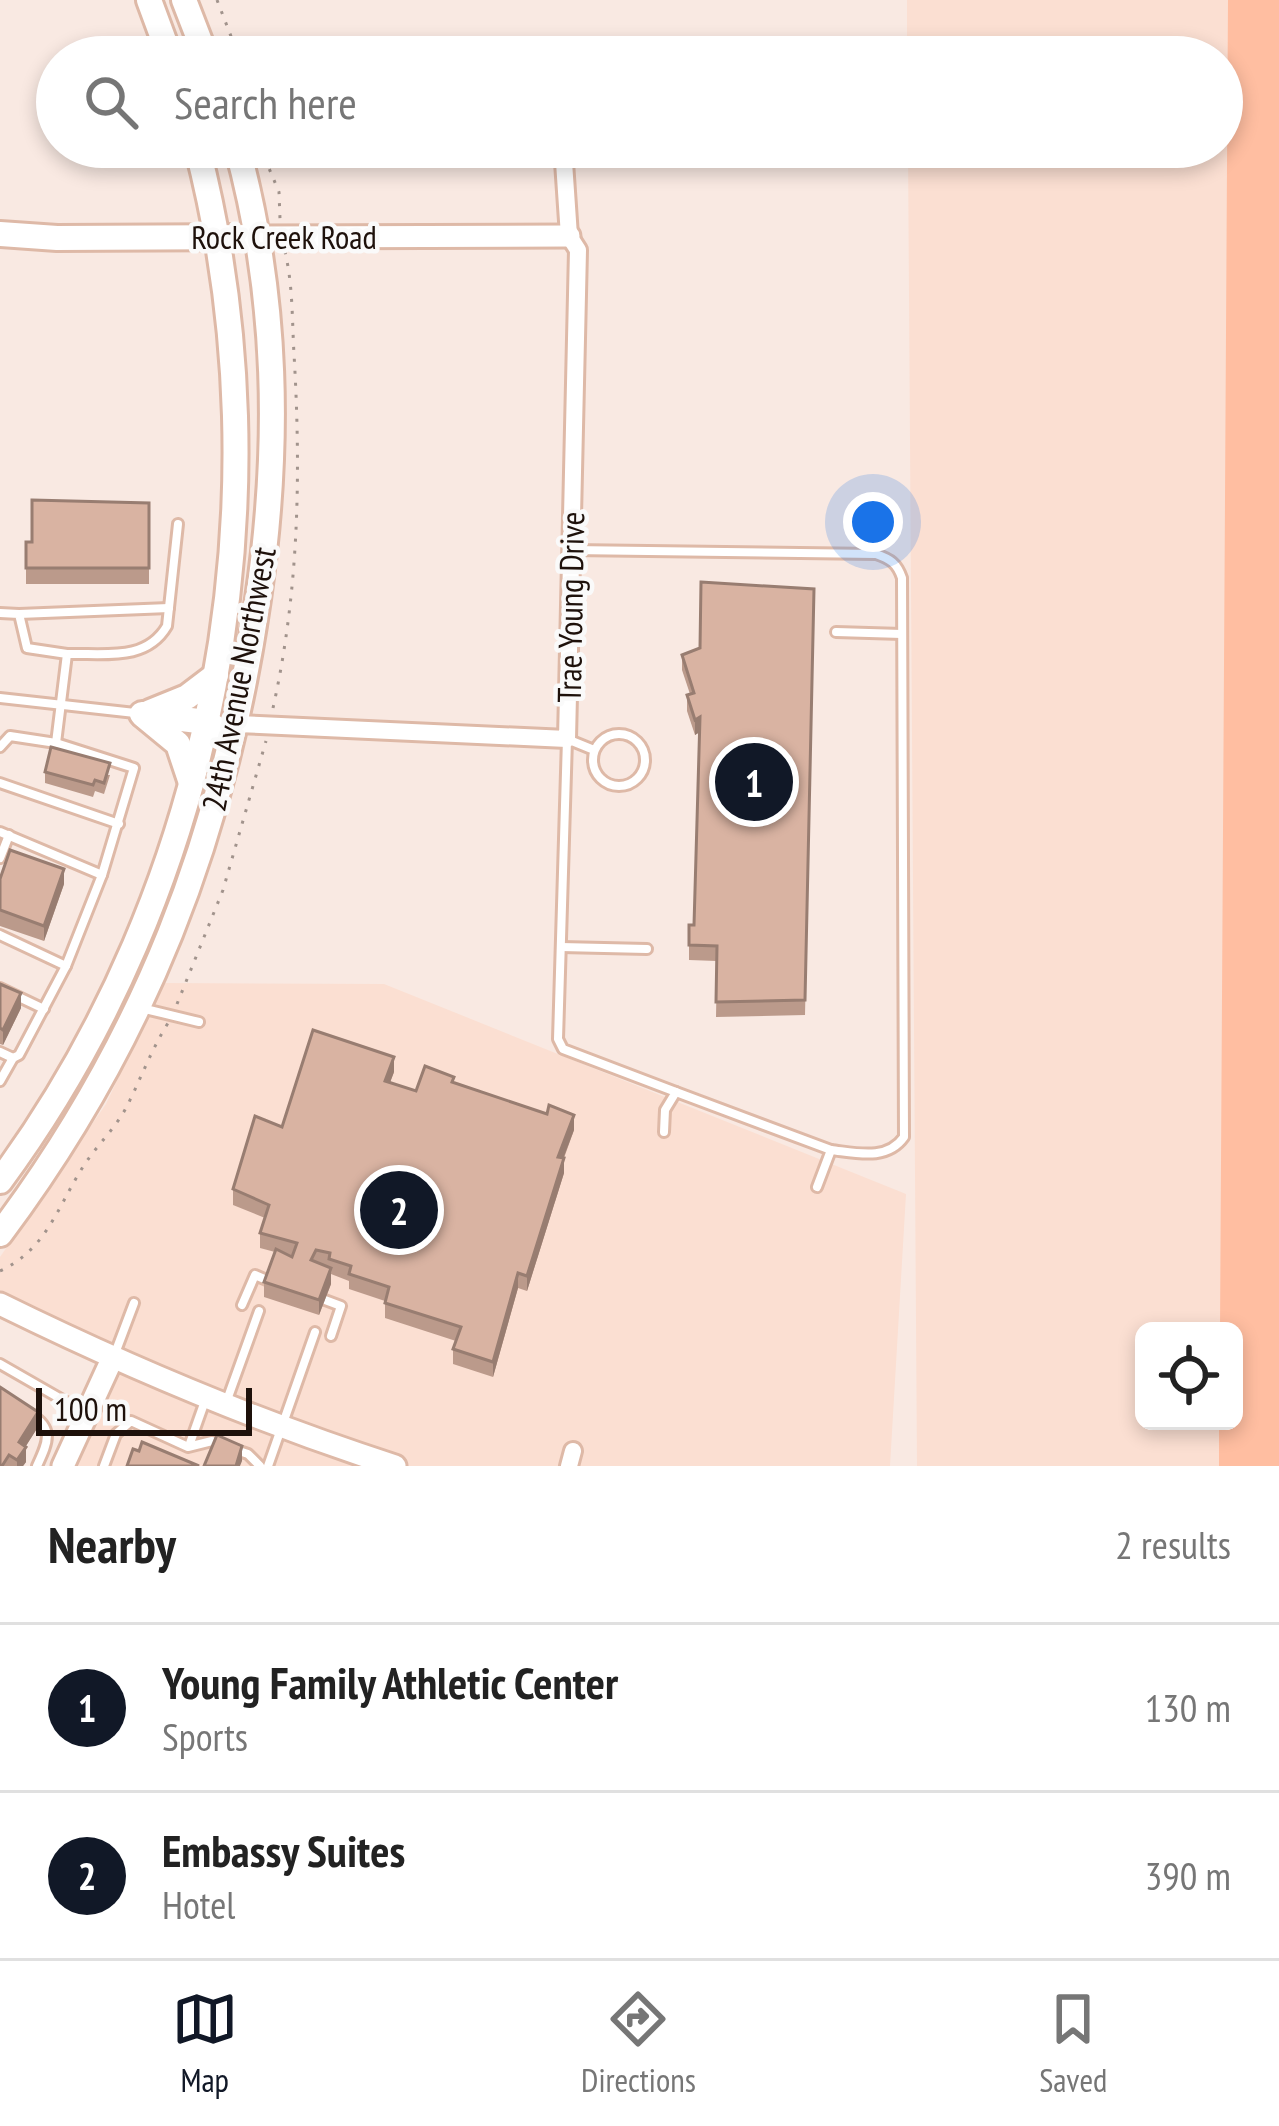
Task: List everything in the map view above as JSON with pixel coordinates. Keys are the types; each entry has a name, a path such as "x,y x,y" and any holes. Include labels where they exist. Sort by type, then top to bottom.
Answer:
{"main road":[{"path":"149,0 162,36"},
{"path":"184,0 198,36"},
{"name":"24th Avenue Northwest","path":"0,1181 60,1092 118,982 160,879 191,783 216,676 228,600 235,481 230,334 217,236 202,168"},
{"name":"24th Avenue Northwest","path":"0,1234 80,1117 140,1007 208,834 237,724 265,553 274,442 270,334 258,237 241,168"},
{"name":"Rock Creek Road","path":"0,233 80,238 258,237"},
{"path":"235,481 246,565 227,701 237,724"},
{"path":"142,714 187,698 216,676"},
{"path":"142,714 206,722 218,735 178,877 170,940"},
{"path":"142,714 178,744 191,783"}],"street":[{"name":"Trae Young Drive","path":"237,724 567,740 578,250 569,236 563,168"},
{"name":"Rock Creek Road","path":"258,237 569,236"},
{"path":"0,1304 216,1401 387,1465"},
{"path":"63,1466 113,1358"}],"lane":[{"path":"19,614 27,648 67,654 152,647 167,626 178,524"},
{"path":"571,550 876,554 890,559 902,578 904,1137 896,1149 881,1154 831,1150 563,1049 558,1039 567,740 594,750"},
{"path":"0,613 169,608"},
{"path":"836,632 902,634"},
{"path":"56,742 67,654"},
{"path":"0,698 142,714"},
{"path":"611,735 628,735 644,753 643,770 623,786 606,783 594,770 594,750 611,735"},
{"path":"0,747 10,736 56,742 134,768 102,875 66,965 0,1081"},
{"path":"0,784 119,824"},
{"path":"0,858 4,833 102,875"},
{"path":"0,934 66,965"},
{"path":"561,947 647,949"},
{"path":"0,988 44,1009"},
{"path":"140,1007 199,1022"},
{"path":"0,1052 13,1058"},
{"path":"664,1132 665,1110 676,1092"},
{"path":"818,1187 831,1150"},
{"path":"242,1305 255,1275 269,1281"},
{"path":"325,1300 341,1306 331,1336"},
{"path":"113,1358 134,1303"},
{"path":"188,1447 259,1311"},
{"path":"104,1466 116,1434 131,1421 188,1447 212,1442 248,1454 264,1466 283,1427 315,1332"},
{"path":"0,1364 86,1414"},
{"path":"14,1404 46,1427 49,1441 37,1466"}],"path":[{"path":"217,0 231,36"}],"shaded area":[{"path":"907,0 1279,0 1279,1466 917,1466 908,168 1243,168 1243,36 907,36"},
{"path":"1228,0 1279,0 1279,1466 1219,1466 1219,1430 1243,1430 1243,1322 1220,1322 1227,168 1243,168 1243,36 1228,36"},
{"path":"163,983 384,984 906,1194 890,1466 73,1466 110,1371 0,1319 0,1257 106,1104"}],"building":[{"path":"32,500 149,503 149,568 26,568 26,542 32,542"},
{"path":"701,582 814,589 805,1000 716,1002 717,946 689,945 689,925 694,925 700,717 695,720 687,695 694,693 682,655 700,648"},
{"path":"51,747 110,763 104,783 95,780 93,785 45,772"},
{"path":"10,850 64,869 44,926 0,910 0,879"},
{"path":"0,984 21,993 3,1030 0,1028"},
{"path":"313,1030 394,1057 385,1081 416,1091 425,1066 454,1077 452,1082 547,1114 549,1105 574,1115 527,1276 518,1273 493,1362 453,1349 461,1327 385,1303 389,1287 349,1274 351,1266 329,1259 330,1253 316,1250 311,1260 331,1268 319,1300 264,1282 276,1249 292,1257 297,1243 260,1233 269,1205 233,1189 255,1116 282,1127"},
{"path":"0,1387 38,1412 19,1442 26,1447 17,1460 9,1455 2,1466 0,1466"},
{"path":"217,1435 242,1446 236,1466 204,1466"},
{"path":"142,1442 199,1466 127,1466 133,1449 139,1451"}],"place":[{"name":"Young Family Athletic Center","path":"754,782"},
{"name":"Embassy Suites","path":"399,1210"}]}
